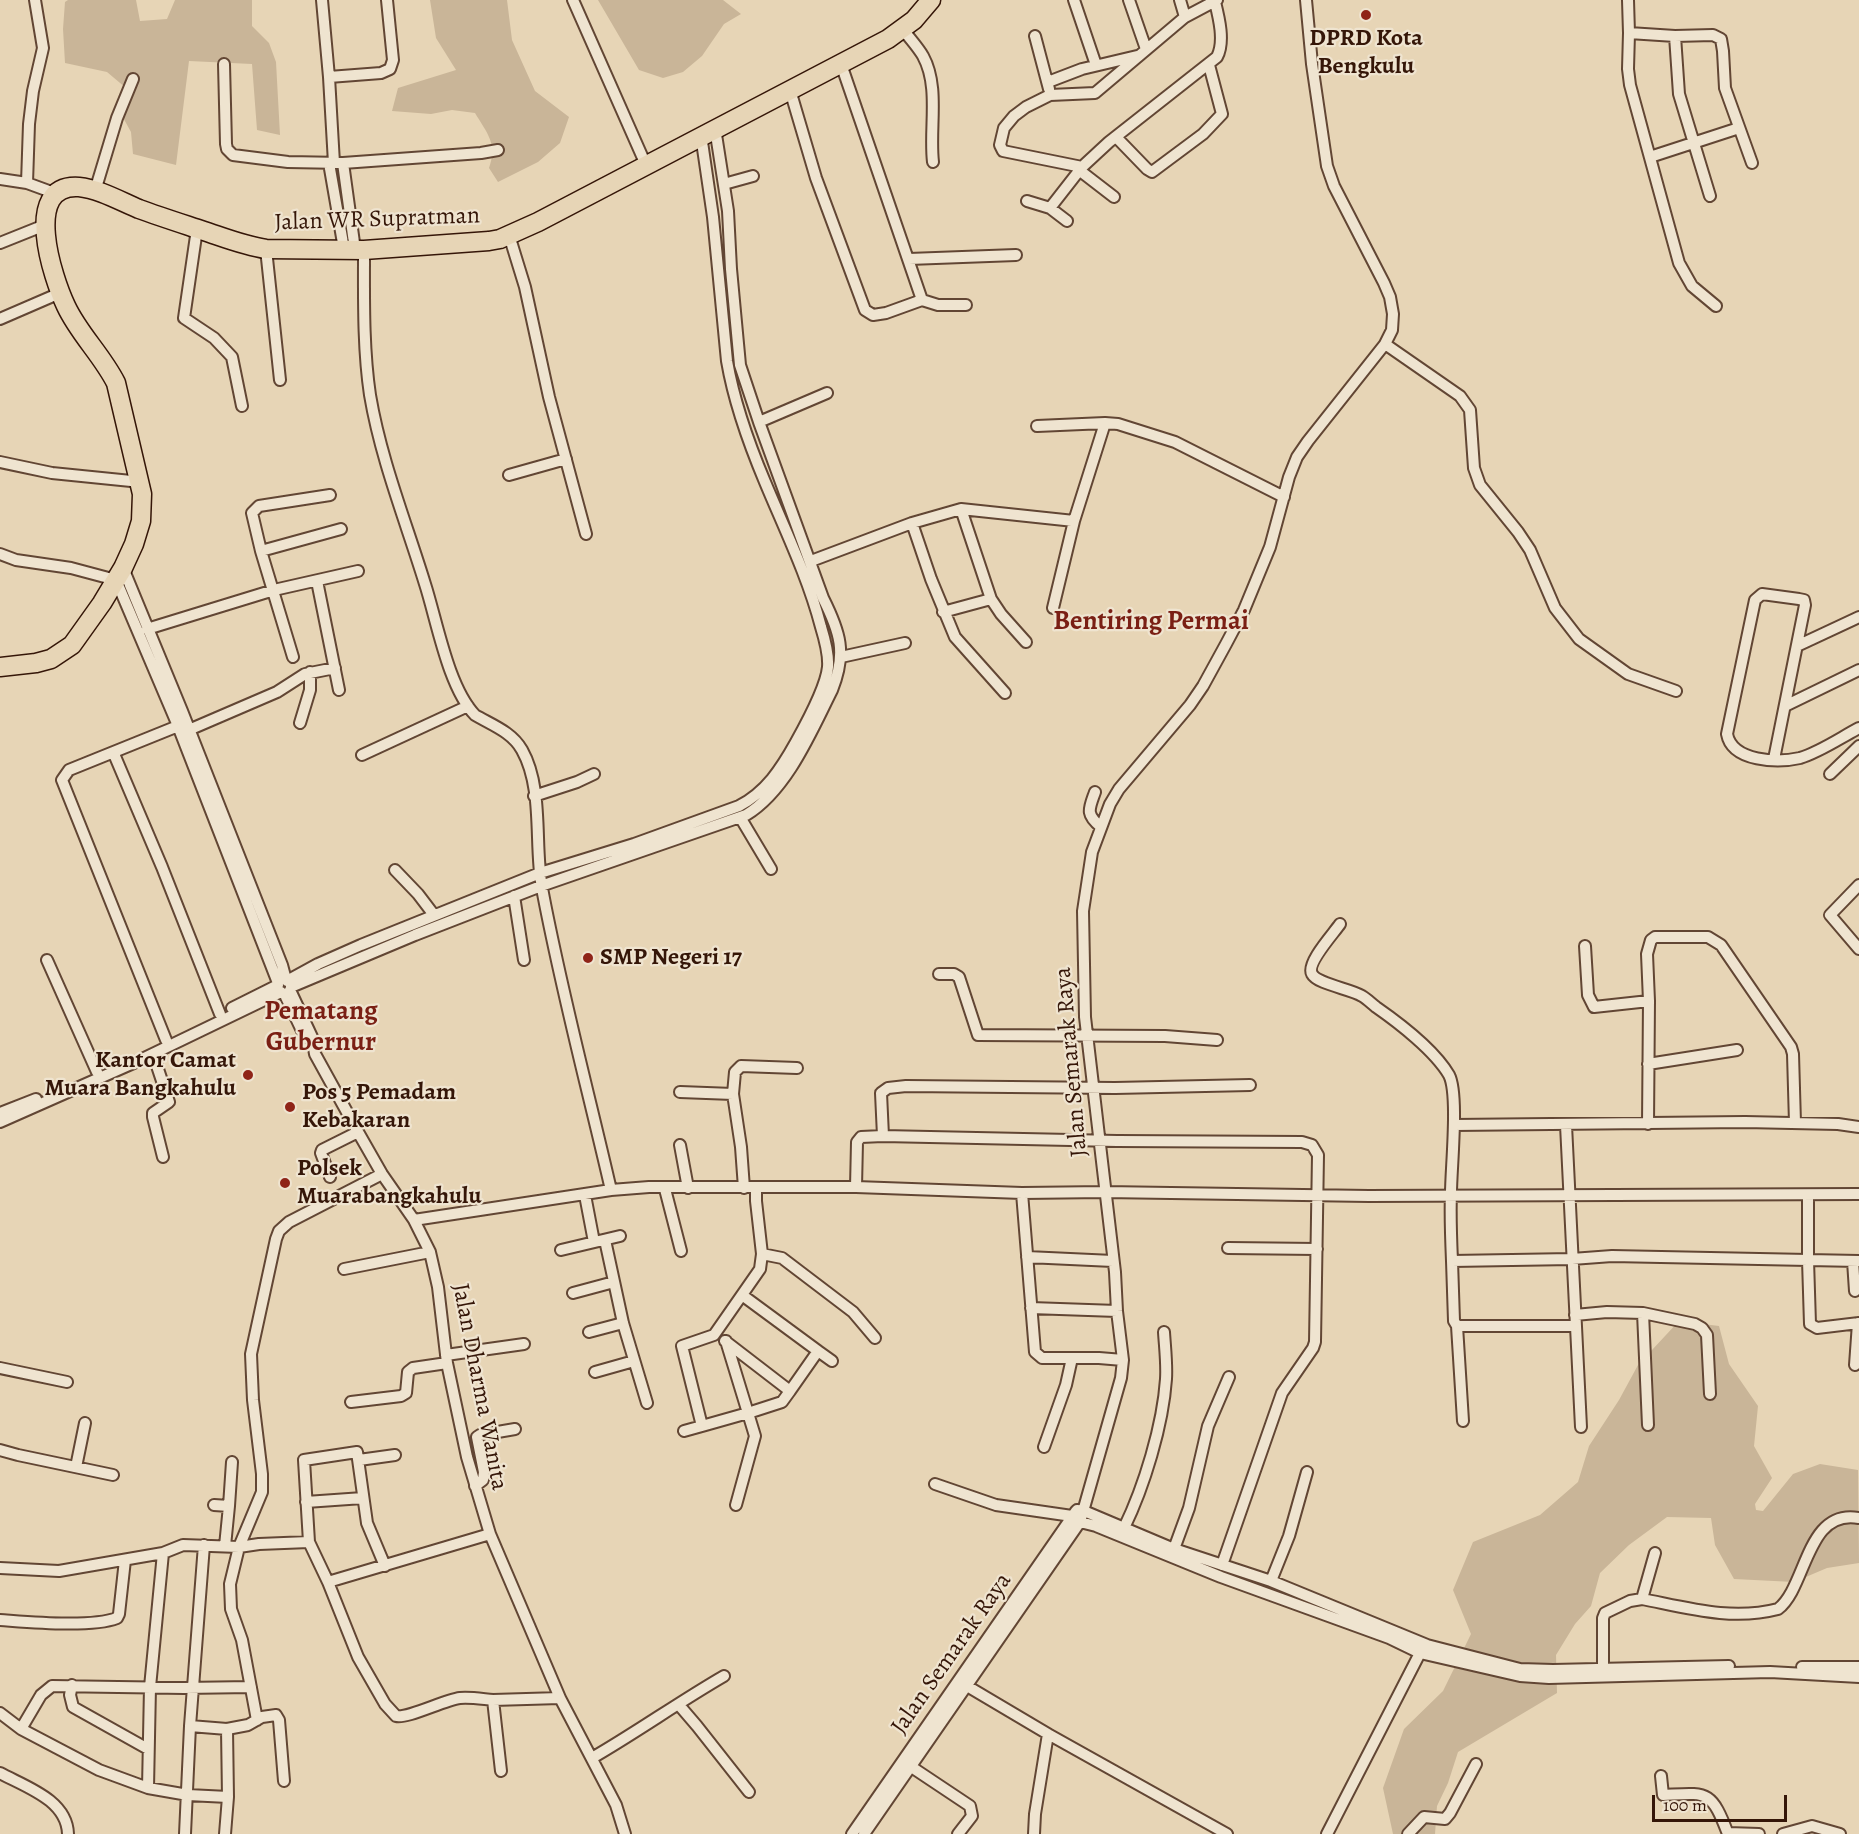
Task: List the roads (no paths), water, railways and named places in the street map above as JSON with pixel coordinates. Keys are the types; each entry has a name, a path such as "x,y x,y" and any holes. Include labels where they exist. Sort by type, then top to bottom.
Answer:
{"highway":[{"name":"Jalan WR Supratman","path":"57,194 71,188 95,191 167,219 266,249 354,250 489,241 509,235 841,64 903,29 932,0"},
{"path":"0,667 36,663 62,653 83,632 119,574 134,544 141,521 141,482 116,383 109,369 73,320 60,293 52,268 45,225 47,206 57,194"}],"street":[{"path":"27,183 28,123 43,48 35,0"},
{"path":"322,0 335,163 354,250 370,395 386,461 450,669 468,706 475,715 513,738 528,765 534,796 541,886 611,1190"},
{"path":"329,77 381,73 390,69 393,60 387,0"},
{"path":"573,0 646,165"},
{"path":"1074,0 1096,65"},
{"path":"1129,0 1142,52"},
{"path":"1180,0 1185,17"},
{"name":"Jalan Semarak Raya","path":"864,1834 1080,1512 1119,1386 1123,1360 1100,1141 1086,1037 1083,917 1092,852 1110,804 1119,789 1190,705 1209,676 1244,610 1270,547 1288,477 1297,457 1385,344 1392,330 1393,315 1390,297 1334,186 1327,166 1312,64 1306,0"},
{"path":"1628,0 1630,85 1670,234 1684,276 1692,286 1716,306"},
{"path":"1050,208 1080,168 1209,64 1220,52 1216,1 1185,17 1095,93 1050,95 1026,107 1004,128 999,145 1006,153 1080,168 1114,197"},
{"path":"903,29 923,56 927,66 932,103 933,162"},
{"path":"1629,33 1675,36 1713,35 1721,39 1725,88 1752,163"},
{"path":"1035,36 1050,95"},
{"path":"1675,36 1680,94 1710,196"},
{"path":"1048,82 1142,52"},
{"path":"224,64 226,144 229,153 288,162 335,163 498,150"},
{"path":"841,64 922,300"},
{"path":"1116,137 1152,172 1203,134 1222,114 1209,64"},
{"path":"95,191 117,118 133,79"},
{"path":"790,90 816,178 865,310 873,315 886,314 922,300 938,305 966,305"},
{"path":"1650,157 1739,128"},
{"path":"0,1113 97,1072 220,1014 284,987 514,896 740,817 762,804 785,777 814,727 837,678 841,657 837,625 823,598 740,365 728,212 724,184 708,131"},
{"path":"0,1122 153,1054 284,987 318,964 540,873 711,817 753,799 766,787 791,751 806,723 828,667 827,650 817,611 800,564 764,480 728,371 713,217 708,131"},
{"path":"724,184 753,176"},
{"path":"0,179 27,183 57,194"},
{"path":"1027,201 1050,208 1067,221"},
{"path":"0,243 45,225"},
{"path":"197,229 184,318 214,338 232,357 242,406"},
{"path":"509,235 536,329 549,397 586,534"},
{"path":"266,249 280,380"},
{"path":"909,259 1016,255"},
{"path":"0,319 60,293"},
{"path":"1385,344 1460,396 1470,410 1474,468 1480,485 1530,550 1555,608 1578,639 1628,674 1676,691"},
{"path":"759,422 827,393"},
{"path":"1053,608 1074,521 1105,423"},
{"path":"1036,426 1118,424 1175,442 1284,497"},
{"path":"509,475 566,459"},
{"path":"0,462 52,473 141,482"},
{"path":"764,480 778,474"},
{"path":"293,657 286,641 252,513 259,506 330,495"},
{"path":"811,561 912,523 961,508 1074,521"},
{"path":"961,508 992,599 1001,614 1026,642"},
{"path":"912,523 943,612 955,637 1005,693"},
{"path":"261,551 341,529"},
{"path":"0,554 24,561 119,574"},
{"path":"147,628 274,590 358,571"},
{"path":"119,574 147,628 182,729"},
{"path":"119,574 182,729"},
{"path":"317,581 339,690"},
{"path":"1774,759 1805,605 1804,600 1762,594 1757,596 1727,734 1732,746 1745,756 1774,759 1789,759 1808,755 1859,728"},
{"path":"943,612 992,599"},
{"path":"1797,646 1859,617"},
{"path":"841,657 905,643"},
{"path":"166,1040 62,780 64,775 69,770 276,692 310,672 322,672 335,668"},
{"path":"1785,706 1859,670"},
{"path":"300,723 310,690 310,672"},
{"path":"825,677 837,678"},
{"path":"362,754 468,706"},
{"name":"Jalan Dharma Wanita","path":"182,729 284,987 312,1037 312,1047 357,1132 382,1174 414,1220 430,1252 438,1287 447,1359 475,1486 490,1534 560,1698 616,1805 625,1834"},
{"path":"1830,774 1859,747"},
{"path":"114,754 220,1014"},
{"path":"534,796 594,774"},
{"path":"1095,792 1089,812 1091,818 1101,827"},
{"path":"740,817 771,869"},
{"path":"395,870 434,915"},
{"path":"1859,885 1830,915 1859,949"},
{"path":"514,896 524,960"},
{"path":"1340,924 1313,961 1312,974 1321,981 1362,996 1402,1026 1439,1062 1453,1086 1454,1125 1450,1196 1454,1321 1457,1326 1463,1421"},
{"path":"1648,1124 1647,954 1651,940 1655,937 1708,937 1720,945 1791,1047 1795,1123"},
{"path":"1585,946 1588,995 1594,1007 1649,1001"},
{"path":"47,960 97,1072"},
{"path":"939,974 954,974 959,977 978,1035 1165,1036 1217,1040"},
{"path":"1648,1064 1737,1050"},
{"path":"153,1054 168,1097 168,1102 153,1113 163,1157"},
{"path":"702,1426 682,1346 714,1335 760,1269 762,1254 756,1201 750,1188 741,1147 733,1094 733,1077 738,1067 797,1068"},
{"path":"882,1136 881,1093 888,1088 906,1086 1093,1087 1250,1084"},
{"path":"680,1092 733,1094"},
{"path":"1454,1125 1795,1123 1859,1127"},
{"path":"1566,1125 1581,1427"},
{"path":"330,1178 321,1154 322,1150 357,1132"},
{"path":"856,1187 858,1138 882,1136 1100,1141 1302,1142 1312,1145 1318,1155 1315,1342 1282,1393 1222,1565"},
{"path":"680,1145 688,1188"},
{"path":"257,1720 242,1640 231,1609 230,1584 239,1547 262,1492 251,1354 276,1239 279,1231 289,1222 382,1174"},
{"path":"414,1220 585,1196 611,1190 649,1188 856,1187 1022,1193 1450,1196 1859,1194"},
{"path":"665,1189 681,1251"},
{"path":"1022,1193 1035,1352 1042,1358 1123,1360"},
{"path":"1808,1195 1809,1324 1817,1328 1858,1323 1855,1365"},
{"path":"585,1196 614,1282 623,1323 647,1403"},
{"path":"561,1250 620,1236"},
{"path":"1228,1248 1317,1249"},
{"path":"344,1269 430,1252"},
{"path":"762,1254 782,1257 853,1312 875,1338"},
{"path":"1452,1261 1612,1256 1856,1261 1855,1291"},
{"path":"1027,1257 1113,1261"},
{"path":"573,1293 614,1282"},
{"path":"742,1295 832,1361"},
{"path":"1031,1308 1117,1311"},
{"path":"1457,1326 1576,1321 1606,1312 1643,1313 1695,1324 1707,1335 1710,1394"},
{"path":"1643,1313 1648,1425"},
{"path":"589,1332 623,1323"},
{"path":"1124,1528 1157,1434 1167,1376 1164,1332"},
{"path":"714,1335 726,1341 790,1391"},
{"path":"726,1341 755,1436 736,1505"},
{"path":"351,1402 401,1396 406,1393 408,1372 413,1368 524,1344"},
{"path":"684,1431 782,1402 818,1351"},
{"path":"1044,1447 1066,1385 1072,1358"},
{"path":"595,1372 634,1361"},
{"path":"0,1368 67,1382"},
{"path":"1174,1549 1190,1508 1208,1426 1229,1377"},
{"path":"76,1467 85,1423"},
{"path":"475,1486 483,1480 484,1472 477,1437 515,1429"},
{"path":"0,1450 113,1475"},
{"path":"385,1566 368,1523 357,1452 304,1460 309,1542 358,1657 386,1704 396,1716 405,1717 427,1707 460,1698 493,1700 560,1698"},
{"path":"358,1460 395,1455"},
{"path":"225,1546 232,1462"},
{"path":"1271,1581 1289,1536 1307,1472"},
{"path":"934,1484 996,1505 1080,1512 1174,1549 1271,1581 1423,1649"},
{"path":"306,1502 363,1498"},
{"path":"214,1505 228,1506"},
{"path":"1080,1512 1096,1526 1221,1577 1389,1638 1520,1676 1549,1678 1604,1673 1771,1666 1859,1667"},
{"path":"1604,1673 1603,1618 1605,1613 1623,1604 1642,1599 1714,1613 1746,1615 1778,1610 1787,1599 1813,1541 1838,1520 1859,1518"},
{"path":"328,1582 490,1534"},
{"path":"0,1568 59,1571 163,1553 183,1545 239,1547 309,1542"},
{"path":"185,1834 190,1726 204,1545"},
{"path":"148,1788 150,1687 163,1553"},
{"path":"1642,1599 1655,1553"},
{"path":"0,1620 39,1623 97,1622 117,1618 125,1560"},
{"path":"1327,1834 1423,1649"},
{"path":"1604,1673 1770,1672 1859,1677"},
{"path":"592,1758 724,1676"},
{"path":"72,1685 70,1695 73,1707 148,1749"},
{"path":"962,1685 1227,1834"},
{"name":"Jalan Semarak Raya","path":"852,1834 962,1685"},
{"path":"21,1729 41,1695 52,1686 251,1687"},
{"path":"493,1700 501,1771"},
{"path":"679,1705 749,1792"},
{"path":"0,1713 21,1729 99,1770 148,1788 188,1795 228,1797"},
{"path":"190,1726 227,1729 248,1725 276,1715 279,1719 284,1780"},
{"path":"225,1834 228,1797 227,1729"},
{"path":"1034,1834 1048,1734"},
{"path":"1408,1834 1424,1817 1445,1819 1450,1814 1476,1764"},
{"path":"910,1766 970,1806 972,1816 958,1834"},
{"path":"0,1773 58,1806 65,1817 68,1834"},
{"path":"1661,1776 1663,1795 1696,1793 1707,1796 1720,1814 1728,1834 1760,1834"},
{"path":"1783,1834 1812,1826 1840,1834"}],"place":[{"name":"DPRD Kota Bengkulu","path":"1366,15"},
{"name":"SMP Negeri 17","path":"588,958"},
{"name":"Kantor Camat Muara Bangkahulu","path":"248,1075"},
{"name":"Pos 5 Pemadam Kebakaran","path":"290,1107"},
{"name":"Polsek Muarabangkahulu","path":"285,1183"}],"district":[{"name":"Bentiring Permai","path":"1151,622"},
{"name":"Pematang Gubernur","path":"321,1028"}]}
